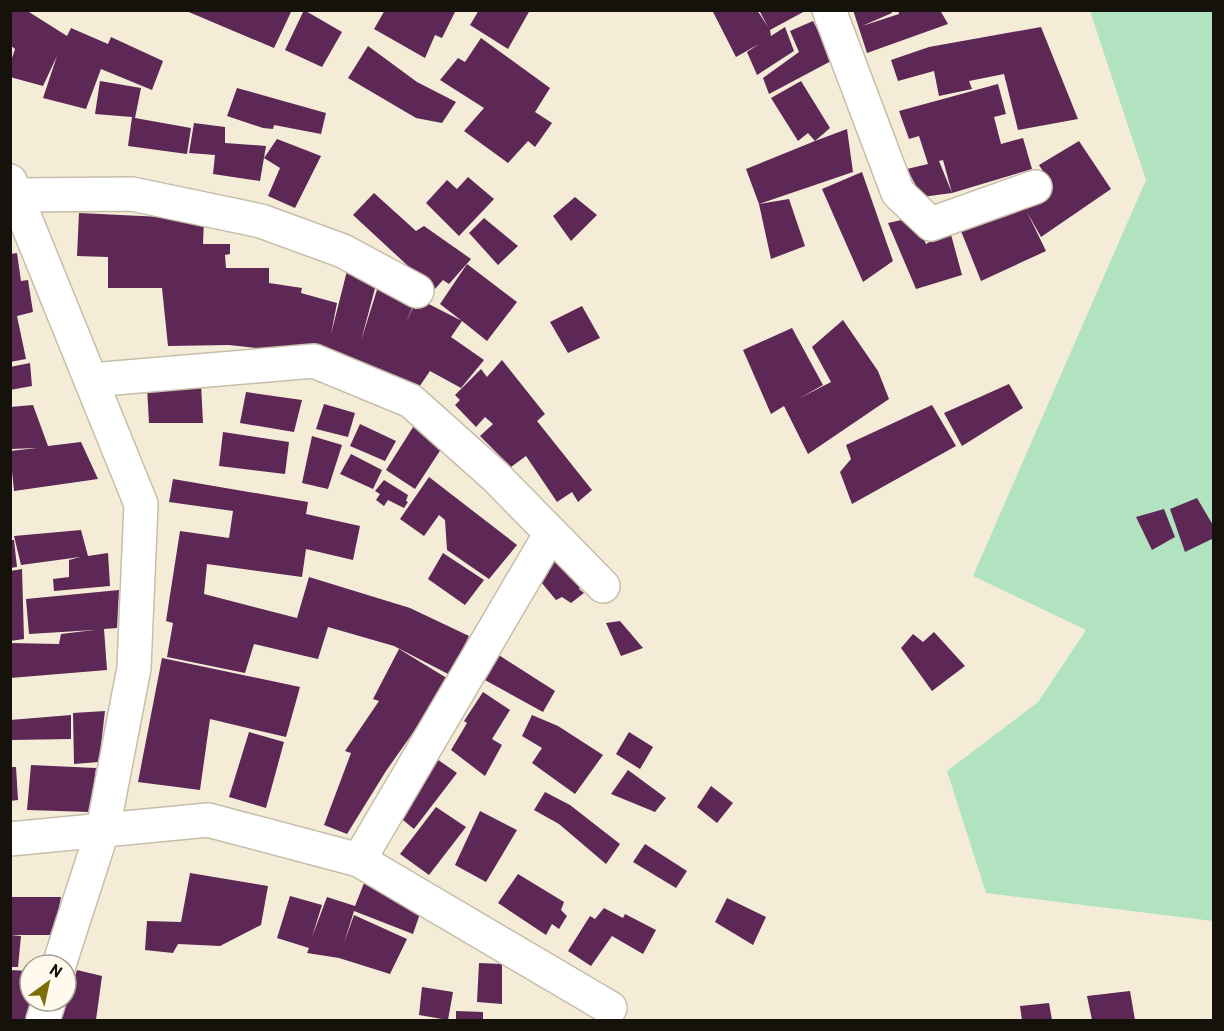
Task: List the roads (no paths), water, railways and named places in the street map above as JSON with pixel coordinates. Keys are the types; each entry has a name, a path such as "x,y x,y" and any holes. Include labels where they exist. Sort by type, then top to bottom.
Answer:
{"street":[{"path":"829,10 898,194 931,224 1035,187"},
{"path":"63,953 103,830 134,668 141,504 14,188 132,194 261,221 342,251 417,291"},
{"path":"90,380 314,361 411,401 496,477 603,586"},
{"path":"359,860 551,533"},
{"path":"10,839 208,820 359,860 610,1008"}]}
